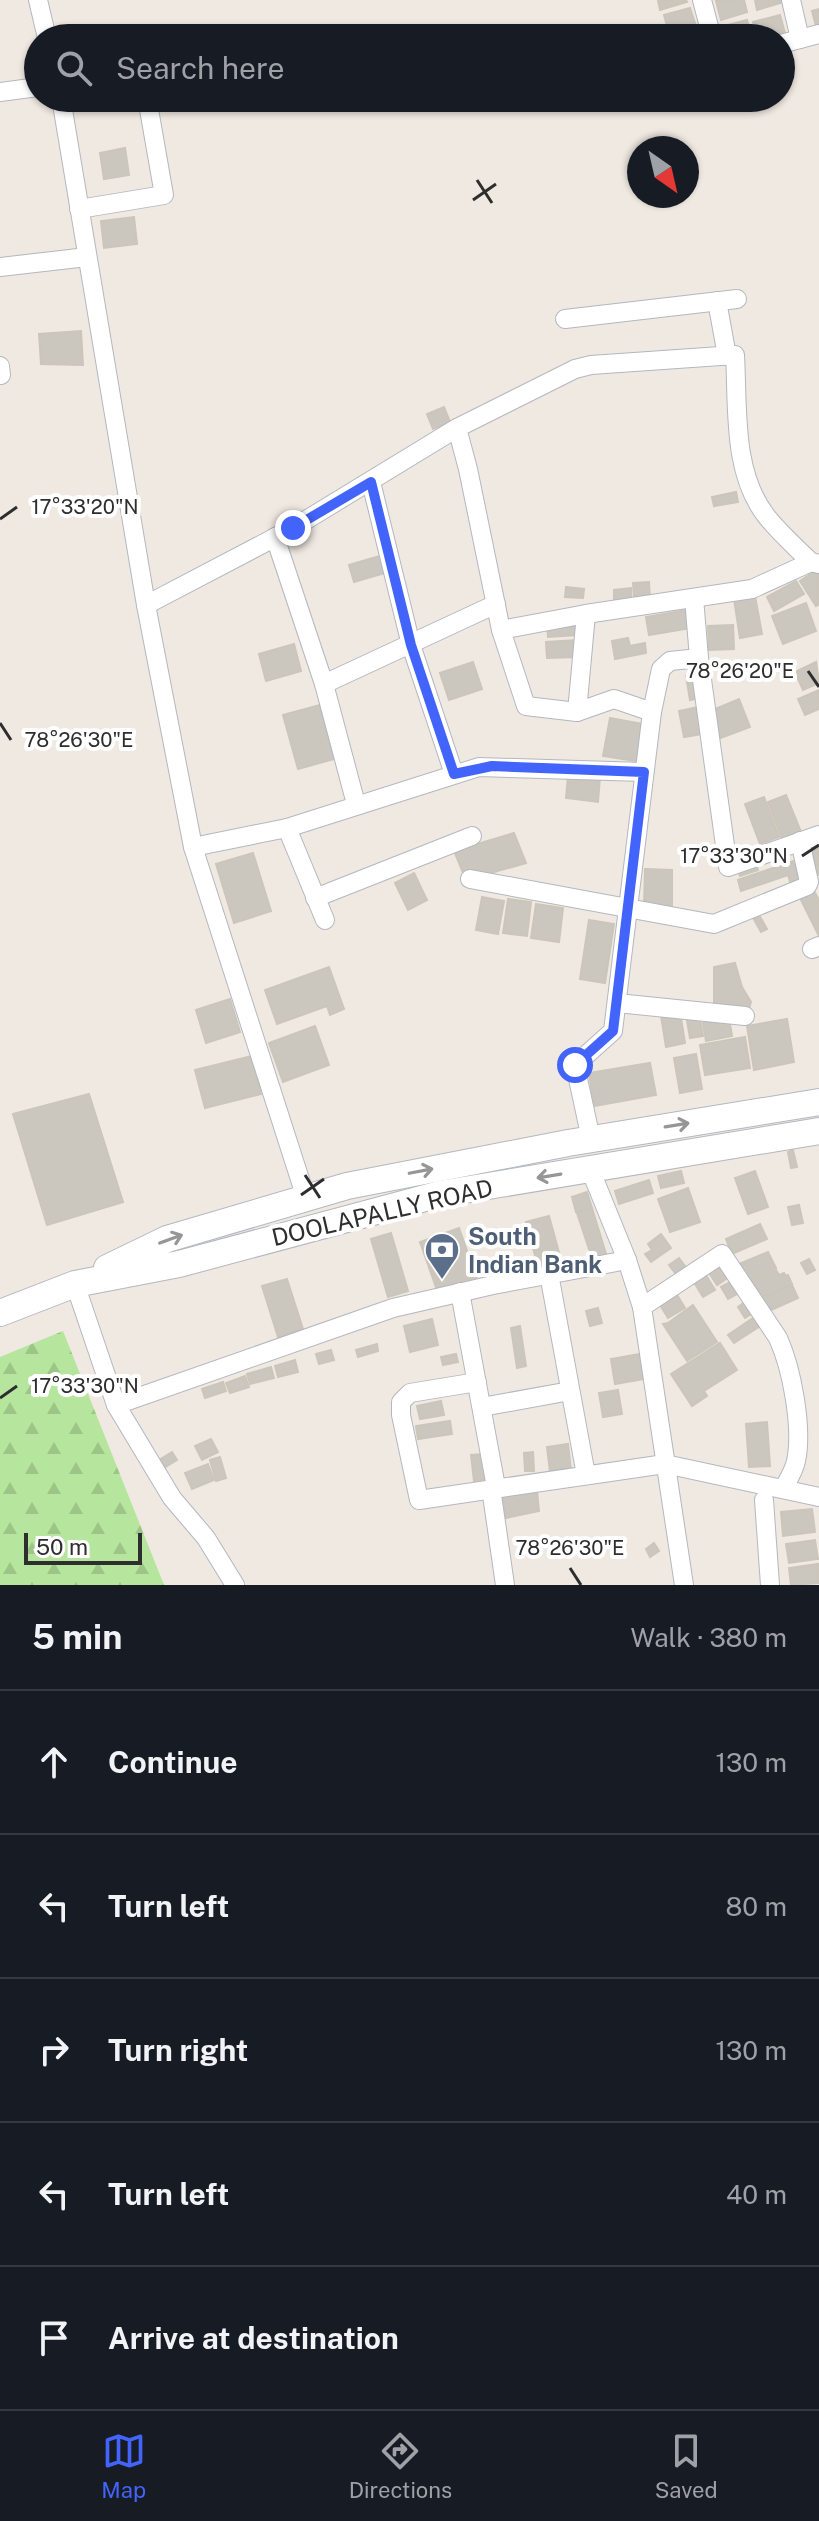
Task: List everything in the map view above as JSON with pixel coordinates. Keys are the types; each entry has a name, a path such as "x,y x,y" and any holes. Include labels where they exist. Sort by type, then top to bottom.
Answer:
{"main road":[{"path":"75,1284 167,1239 347,1186 591,1139 819,1102"},
{"name":"DOOLAPALLY ROAD","path":"0,1313 75,1284 179,1264 440,1194 819,1131"}],"street":[{"path":"38,0 44,24"},
{"path":"702,0 708,24"},
{"path":"791,0 800,39"},
{"path":"795,40 819,34"},
{"path":"0,92 24,89"},
{"path":"63,112 146,605 193,847 306,1198"},
{"path":"79,209 164,195 149,112"},
{"path":"0,267 87,257"},
{"path":"565,319 737,299"},
{"path":"717,301 727,356"},
{"path":"146,605 275,537 457,428 575,369 591,365 735,355 740,457 753,494 767,517 815,563 752,589 501,630"},
{"path":"457,428 501,630 526,706 577,712 614,699 652,712"},
{"path":"371,482 411,645 454,774"},
{"path":"275,537 324,684 356,804"},
{"path":"694,598 699,658 728,867 819,835"},
{"path":"324,684 496,604"},
{"path":"577,712 586,614"},
{"path":"591,1139 575,1065 613,1031 644,772 661,669 665,664 699,658"},
{"path":"193,847 287,828 454,774 492,766 644,772"},
{"path":"287,828 325,920"},
{"path":"315,898 472,836"},
{"path":"470,879 714,924 807,886 809,882 800,841"},
{"path":"617,1003 745,1016"},
{"path":"590,1169 627,1260 642,1307 683,1584"},
{"path":"642,1307 722,1254 785,1353 798,1433 796,1464 783,1489"},
{"path":"116,1405 366,1316 460,1292 627,1260"},
{"path":"549,1274 586,1475"},
{"path":"75,1284 116,1405 172,1498 206,1538 235,1585"},
{"path":"460,1292 482,1407 505,1585"},
{"path":"477,1382 410,1393 401,1402 419,1500 665,1464 819,1497"},
{"path":"482,1407 570,1391"},
{"path":"764,1500 770,1585"}],"green space":[{"path":"63,1331 164,1585 0,1585 0,1357"}],"building":[{"path":"658,0 686,0 687,2 660,10"},
{"path":"744,0 747,12 721,20 716,1"},
{"path":"755,0 783,0 784,2 757,10"},
{"path":"690,8 695,24 666,24 664,15"},
{"path":"819,9 819,29 817,30 812,11"},
{"path":"780,15 782,24 754,24"},
{"path":"125,148 129,175 104,179 100,153"},
{"path":"134,217 137,244 104,248 101,221"},
{"path":"81,331 83,365 41,364 39,334"},
{"path":"444,407 450,422 433,429 427,414"},
{"path":"736,492 738,502 714,506 712,497"},
{"path":"383,555 388,572 354,582 349,565"},
{"path":"818,569 819,604 816,606 800,581"},
{"path":"796,581 804,594 774,611 767,597"},
{"path":"649,582 650,600 634,601 633,583"},
{"path":"566,587 584,589 583,598 565,597"},
{"path":"631,588 631,599 614,601 614,590"},
{"path":"755,596 762,634 740,638 734,599"},
{"path":"806,603 816,631 783,644 772,616"},
{"path":"687,610 691,628 649,635 646,617"},
{"path":"577,623 578,635 548,637 547,624"},
{"path":"733,625 734,649 709,650 708,626"},
{"path":"628,638 630,646 645,643 646,653 615,659 612,641"},
{"path":"577,640 578,657 547,658 546,642"},
{"path":"294,644 301,671 266,681 259,654"},
{"path":"473,662 482,689 449,700 440,673"},
{"path":"816,662 819,683 803,690 795,672"},
{"path":"697,674 701,698 690,700 686,676"},
{"path":"819,690 819,709 805,715 798,699"},
{"path":"739,699 750,727 718,739 708,712"},
{"path":"320,705 334,759 298,769 283,715"},
{"path":"703,706 708,733 684,737 679,711"},
{"path":"610,718 643,724 636,761 603,756"},
{"path":"568,775 600,777 598,802 566,798"},
{"path":"786,795 801,832 782,839 768,802"},
{"path":"764,797 779,837 760,844 745,804"},
{"path":"514,833 526,863 466,880 454,851"},
{"path":"819,839 819,875 816,875 807,843"},
{"path":"253,853 271,911 234,923 216,864"},
{"path":"755,861 758,870 740,876 737,867"},
{"path":"793,861 800,882 791,885 788,875 741,891 738,880"},
{"path":"645,869 672,870 672,908 644,907"},
{"path":"414,873 427,900 408,910 395,883"},
{"path":"814,891 819,900 819,936 800,898"},
{"path":"482,897 504,901 498,934 476,930"},
{"path":"508,899 531,902 527,936 503,933"},
{"path":"536,904 563,908 559,942 531,938"},
{"path":"758,913 767,929 761,932 752,916"},
{"path":"589,920 614,924 605,983 580,979"},
{"path":"735,963 742,987 751,1002 748,1012 714,1008 714,967"},
{"path":"329,967 344,1009 330,1015 327,1006 277,1024 265,990"},
{"path":"230,999 240,1032 206,1043 196,1010"},
{"path":"680,1012 685,1043 666,1047 661,1016"},
{"path":"699,1013 703,1036 690,1038 686,1015"},
{"path":"729,1018 732,1036 706,1041 703,1023"},
{"path":"787,1019 794,1062 754,1070 747,1026"},
{"path":"315,1026 329,1065 283,1082 269,1043"},
{"path":"745,1037 750,1068 705,1075 700,1045"},
{"path":"696,1054 702,1089 680,1093 674,1058"},
{"path":"252,1056 261,1094 205,1108 195,1070"},
{"path":"650,1063 656,1095 594,1106 589,1073"},
{"path":"89,1094 123,1202 47,1225 13,1114"},
{"path":"793,1150 797,1167 791,1168 788,1152"},
{"path":"681,1171 684,1183 661,1188 658,1176"},
{"path":"755,1171 768,1207 748,1214 735,1178"},
{"path":"649,1180 653,1193 619,1204 615,1191"},
{"path":"688,1188 700,1222 670,1232 658,1199"},
{"path":"587,1192 592,1208 576,1212 572,1197"},
{"path":"799,1205 803,1223 792,1225 788,1207"},
{"path":"592,1208 607,1257 593,1261 577,1213"},
{"path":"549,1216 563,1267 540,1274 526,1222"},
{"path":"760,1224 767,1239 732,1254 726,1239"},
{"path":"459,1228 477,1279 438,1293 420,1242"},
{"path":"391,1233 408,1291 388,1297 371,1239"},
{"path":"661,1234 671,1248 651,1262 645,1254 652,1250 648,1244"},
{"path":"768,1252 776,1268 747,1282 739,1264"},
{"path":"679,1258 685,1266 675,1273 669,1265"},
{"path":"809,1259 815,1270 807,1274 801,1263"},
{"path":"721,1263 729,1277 717,1285 708,1271"},
{"path":"776,1270 779,1275 788,1275 792,1284 762,1297 751,1282"},
{"path":"704,1272 715,1290 703,1297 692,1279"},
{"path":"287,1279 303,1329 278,1337 262,1286"},
{"path":"730,1282 737,1294 728,1299 721,1287"},
{"path":"792,1285 798,1298 769,1311 762,1298"},
{"path":"674,1290 685,1308 668,1318 657,1300"},
{"path":"745,1302 753,1313 745,1318 738,1307"},
{"path":"693,1305 717,1342 687,1361 663,1324"},
{"path":"598,1308 602,1323 590,1326 586,1311"},
{"path":"759,1314 765,1323 734,1343 728,1335"},
{"path":"432,1319 438,1345 410,1352 404,1326"},
{"path":"520,1326 526,1366 517,1368 511,1328"},
{"path":"720,1343 737,1370 704,1391 707,1396 692,1406 671,1374"},
{"path":"377,1344 378,1351 358,1357 356,1350"},
{"path":"331,1350 334,1360 319,1364 316,1354"},
{"path":"456,1354 458,1362 443,1365 441,1357"},
{"path":"640,1354 644,1379 615,1384 611,1359"},
{"path":"295,1360 298,1372 278,1377 275,1366"},
{"path":"271,1367 274,1378 250,1384 247,1374"},
{"path":"245,1376 249,1387 230,1393 226,1383"},
{"path":"223,1382 226,1391 205,1398 202,1389"},
{"path":"618,1390 622,1414 603,1417 599,1393"},
{"path":"441,1401 444,1415 420,1419 417,1406"},
{"path":"450,1421 452,1434 418,1439 416,1426"},
{"path":"767,1422 770,1466 749,1467 746,1424"},
{"path":"211,1439 218,1452 202,1460 195,1446"},
{"path":"568,1444 571,1470 550,1472 547,1447"},
{"path":"172,1452 177,1460 159,1471 154,1463"},
{"path":"533,1452 534,1471 525,1471 524,1453"},
{"path":"484,1454 486,1479 474,1481 471,1455"},
{"path":"220,1457 226,1478 216,1481 210,1460"},
{"path":"208,1464 214,1480 192,1489 185,1473"},
{"path":"537,1491 539,1511 506,1518 503,1496"},
{"path":"812,1509 815,1532 783,1536 781,1512"},
{"path":"815,1540 818,1559 789,1563 786,1544"},
{"path":"654,1543 659,1551 650,1557 646,1549"},
{"path":"818,1564 819,1583 791,1585 789,1568"}],"place":[{"name":"South Indian Bank","path":"442,1281"}],"route":[{"path":"293,528 371,482 411,645 454,774 492,766 644,772 613,1031 575,1065"}]}
